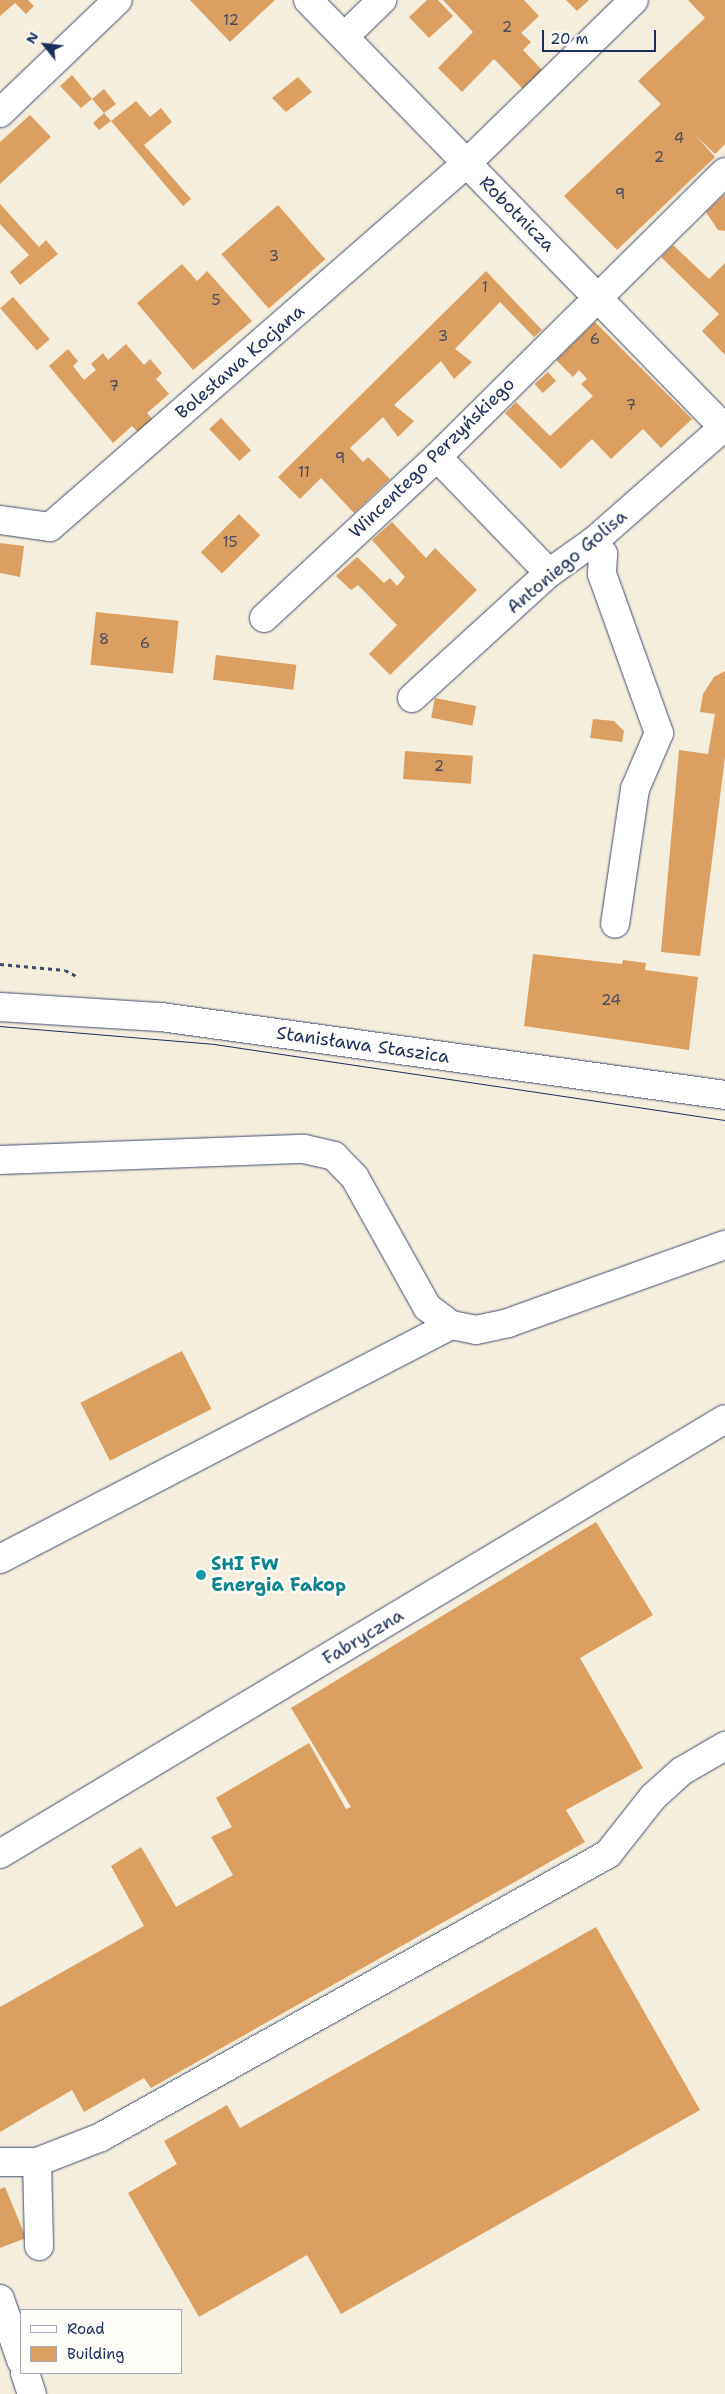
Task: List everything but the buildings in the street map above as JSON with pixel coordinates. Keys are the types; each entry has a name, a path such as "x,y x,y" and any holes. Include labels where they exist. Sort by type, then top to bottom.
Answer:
{"street":[{"path":"0,112 118,0"},
{"name":"Robotnicza","path":"308,0 597,294 724,427"},
{"path":"345,36 382,0"},
{"name":"Bolesława Kocjana","path":"0,520 50,527 467,163 634,0"},
{"name":"Wincentego Perzyńskiego","path":"264,618 437,457 597,294 725,172"},
{"name":"Antoniego Golisa","path":"412,698 549,573 594,541 724,427"},
{"path":"437,457 549,573"},
{"path":"594,541 603,554 602,574 659,734 635,789 615,924"},
{"name":"Stanisława Staszica","path":"0,1007 161,1017 725,1096"},
{"path":"0,1160 304,1149 334,1156 355,1178 427,1307 451,1325 476,1330 508,1323 725,1245"},
{"path":"0,1559 451,1325"},
{"name":"Fabryczna","path":"0,1854 725,1419"},
{"path":"0,2162 38,2162 101,2137 608,1854 653,1797 682,1770 725,1746"},
{"path":"38,2162 39,2246"},
{"path":"0,2299 20,2357"},
{"path":"25,2374 32,2394"}],"tram line":[{"path":"0,1026 214,1044 725,1120"}],"place":[{"name":"SHI FW Energia Fakop","path":"201,1575"}]}
